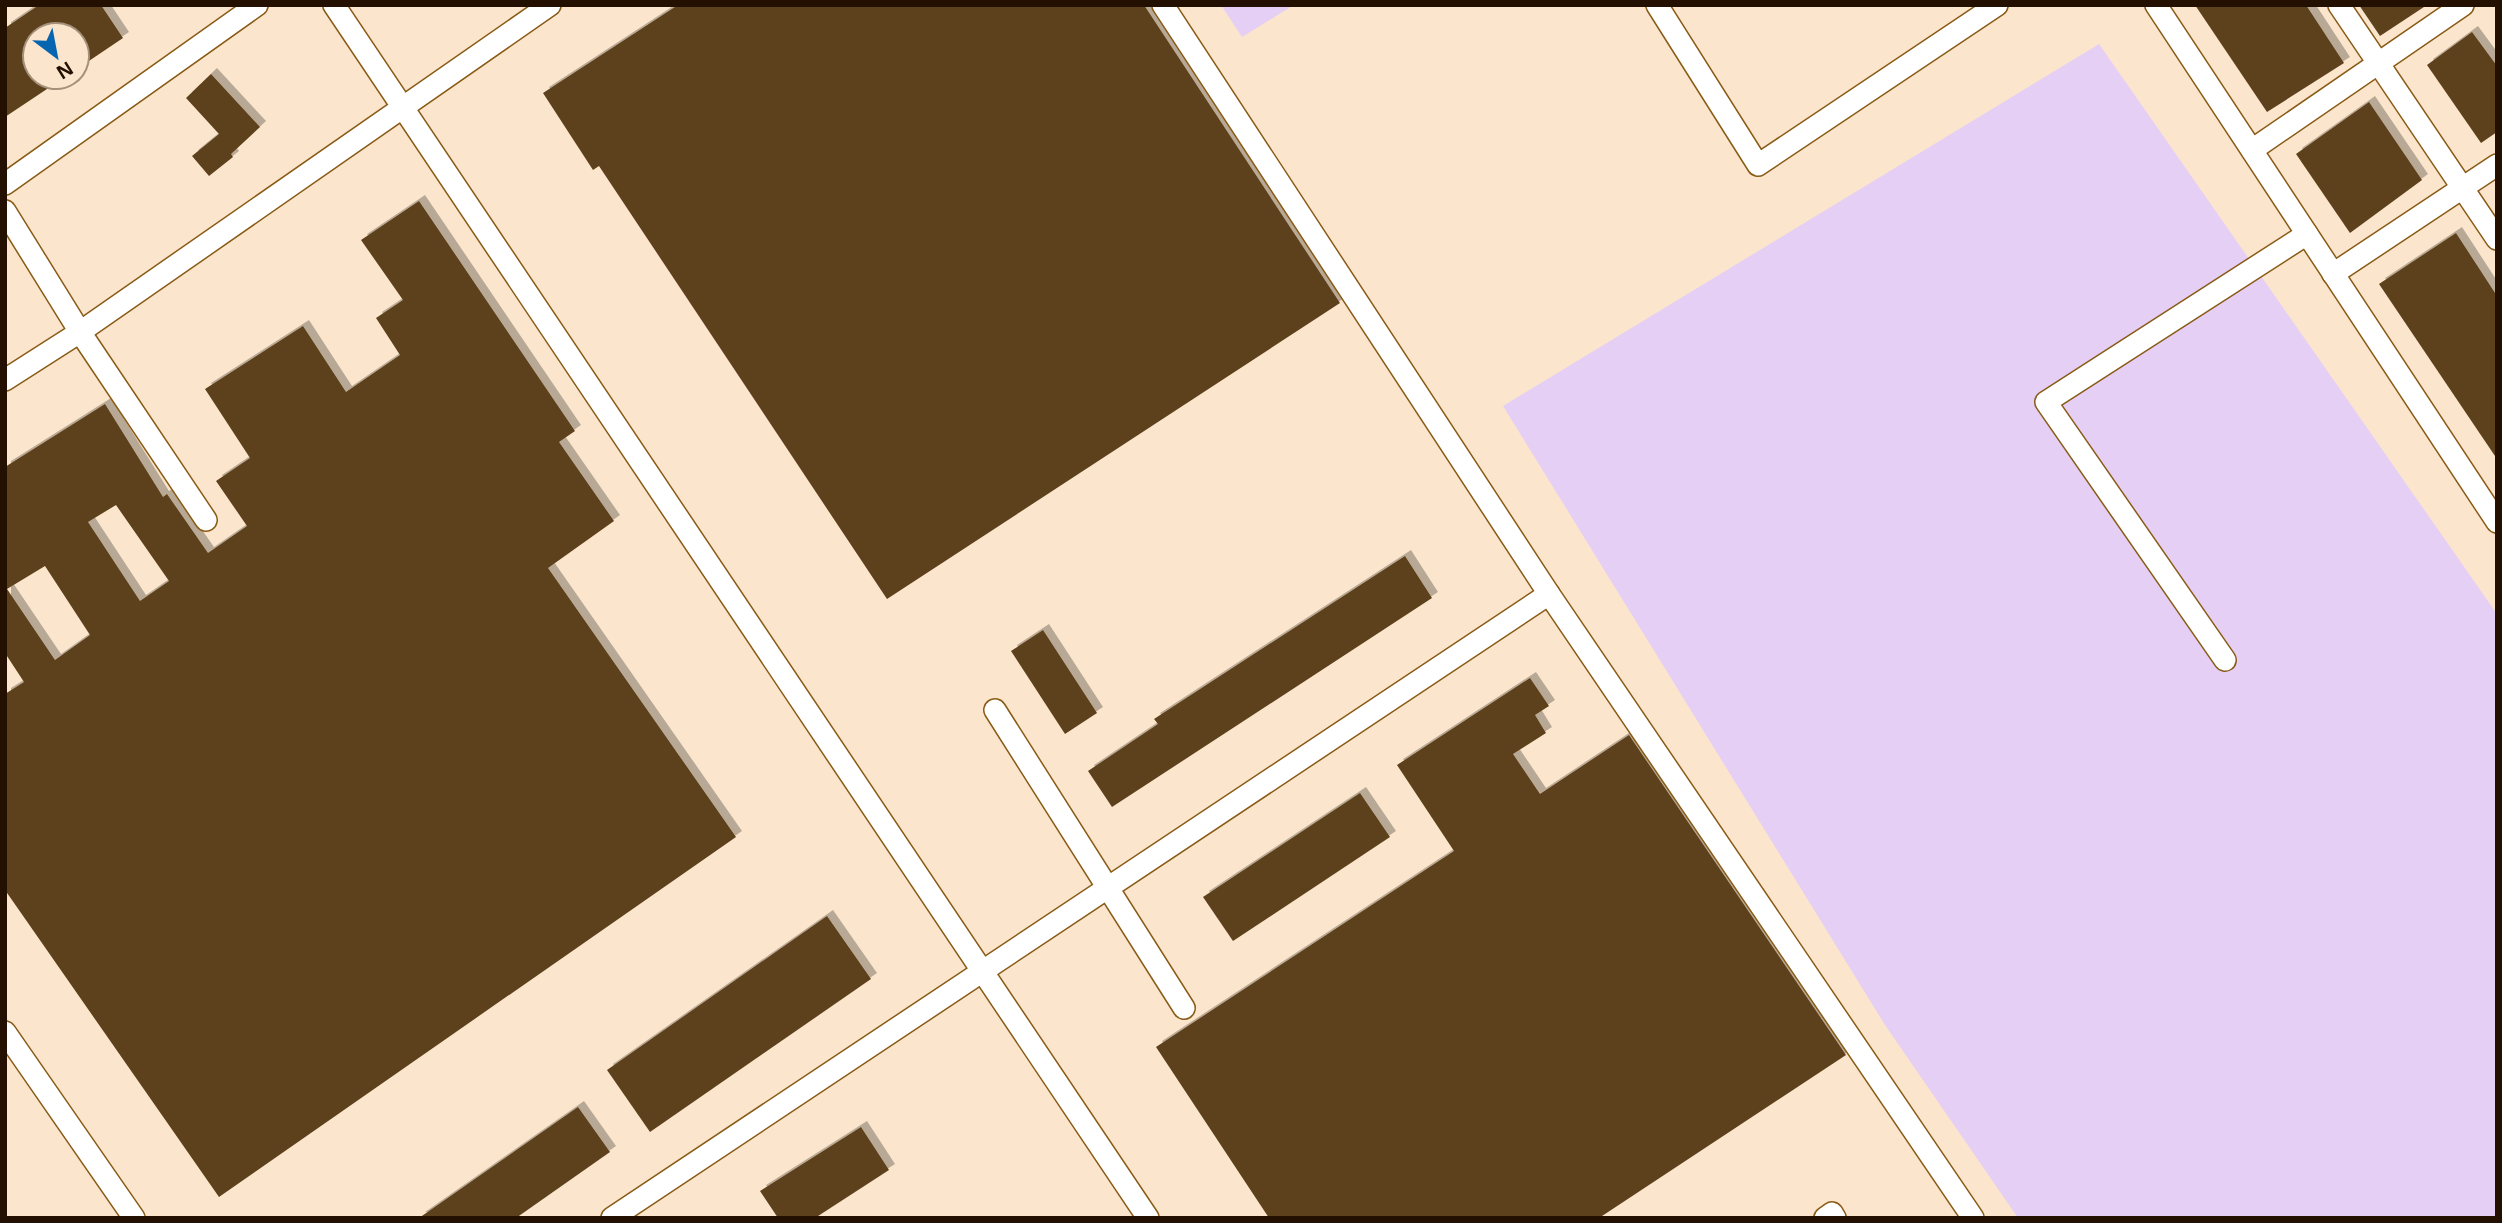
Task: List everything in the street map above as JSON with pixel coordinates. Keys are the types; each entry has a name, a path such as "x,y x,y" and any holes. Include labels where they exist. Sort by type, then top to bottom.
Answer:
{"street":[{"path":"5,184 257,5"},
{"path":"334,5 1148,1218"},
{"path":"1163,5 1549,594 1973,1218"},
{"path":"1657,5 1758,165 1997,5"},
{"path":"2156,5 2497,522"},
{"path":"2339,5 2497,239"},
{"path":"2252,150 2463,5"},
{"path":"5,380 80,332 402,107 535,9"},
{"path":"2333,274 2497,165"},
{"path":"5,211 80,332 206,520"},
{"path":"2225,660 2046,402 2307,234"},
{"path":"612,1218 1549,594"},
{"path":"995,710 1184,1007"},
{"path":"5,1032 134,1218"},
{"path":"1825,1218 1832,1213 1835,1218"}],"shaded area":[{"path":"1221,5 1294,5 1242,37"},
{"path":"2099,44 2497,614 2497,1218 2018,1218 1885,1025 1503,406"}],"building":[{"path":"39,5 101,5 123,38 91,60 91,21 21,21 21,91 44,91 5,117 5,28"},
{"path":"678,5 1144,5 1340,303 887,599 599,166 593,170 543,93"},
{"path":"2195,5 2306,5 2344,63 2267,112"},
{"path":"2359,5 2427,5 2380,36"},
{"path":"2472,32 2497,66 2497,132 2481,143 2427,65"},
{"path":"211,74 260,127 231,154 233,157 209,176 192,156 219,134 186,98"},
{"path":"2369,102 2422,180 2350,233 2296,154"},
{"path":"419,201 575,431 559,442 614,521 548,568 736,837 219,1197 5,890 5,694 24,682 5,653 5,467 105,404 163,497 167,494 208,553 247,526 216,481 250,458 205,389 303,326 346,392 400,355 376,318 403,300 361,240","holes":["116,505 169,581 140,601 88,522","45,566 90,635 55,660 7,589"]},
{"path":"2456,233 2497,296 2497,459 2379,284"},
{"path":"1405,556 1432,598 1112,807 1088,771 1158,724 1154,719"},
{"path":"1043,630 1097,713 1065,734 1011,651"},
{"path":"1530,678 1549,706 1535,715 1546,733 1513,754 1540,794 1629,735 1846,1055 1599,1218 1269,1218 1156,1047 1454,851 1397,765"},
{"path":"1360,793 1390,837 1233,941 1203,897"},
{"path":"827,916 871,979 650,1132 607,1070"},
{"path":"578,1107 610,1152 516,1218 419,1218"},
{"path":"861,1127 889,1170 815,1218 778,1218 760,1191"}]}
